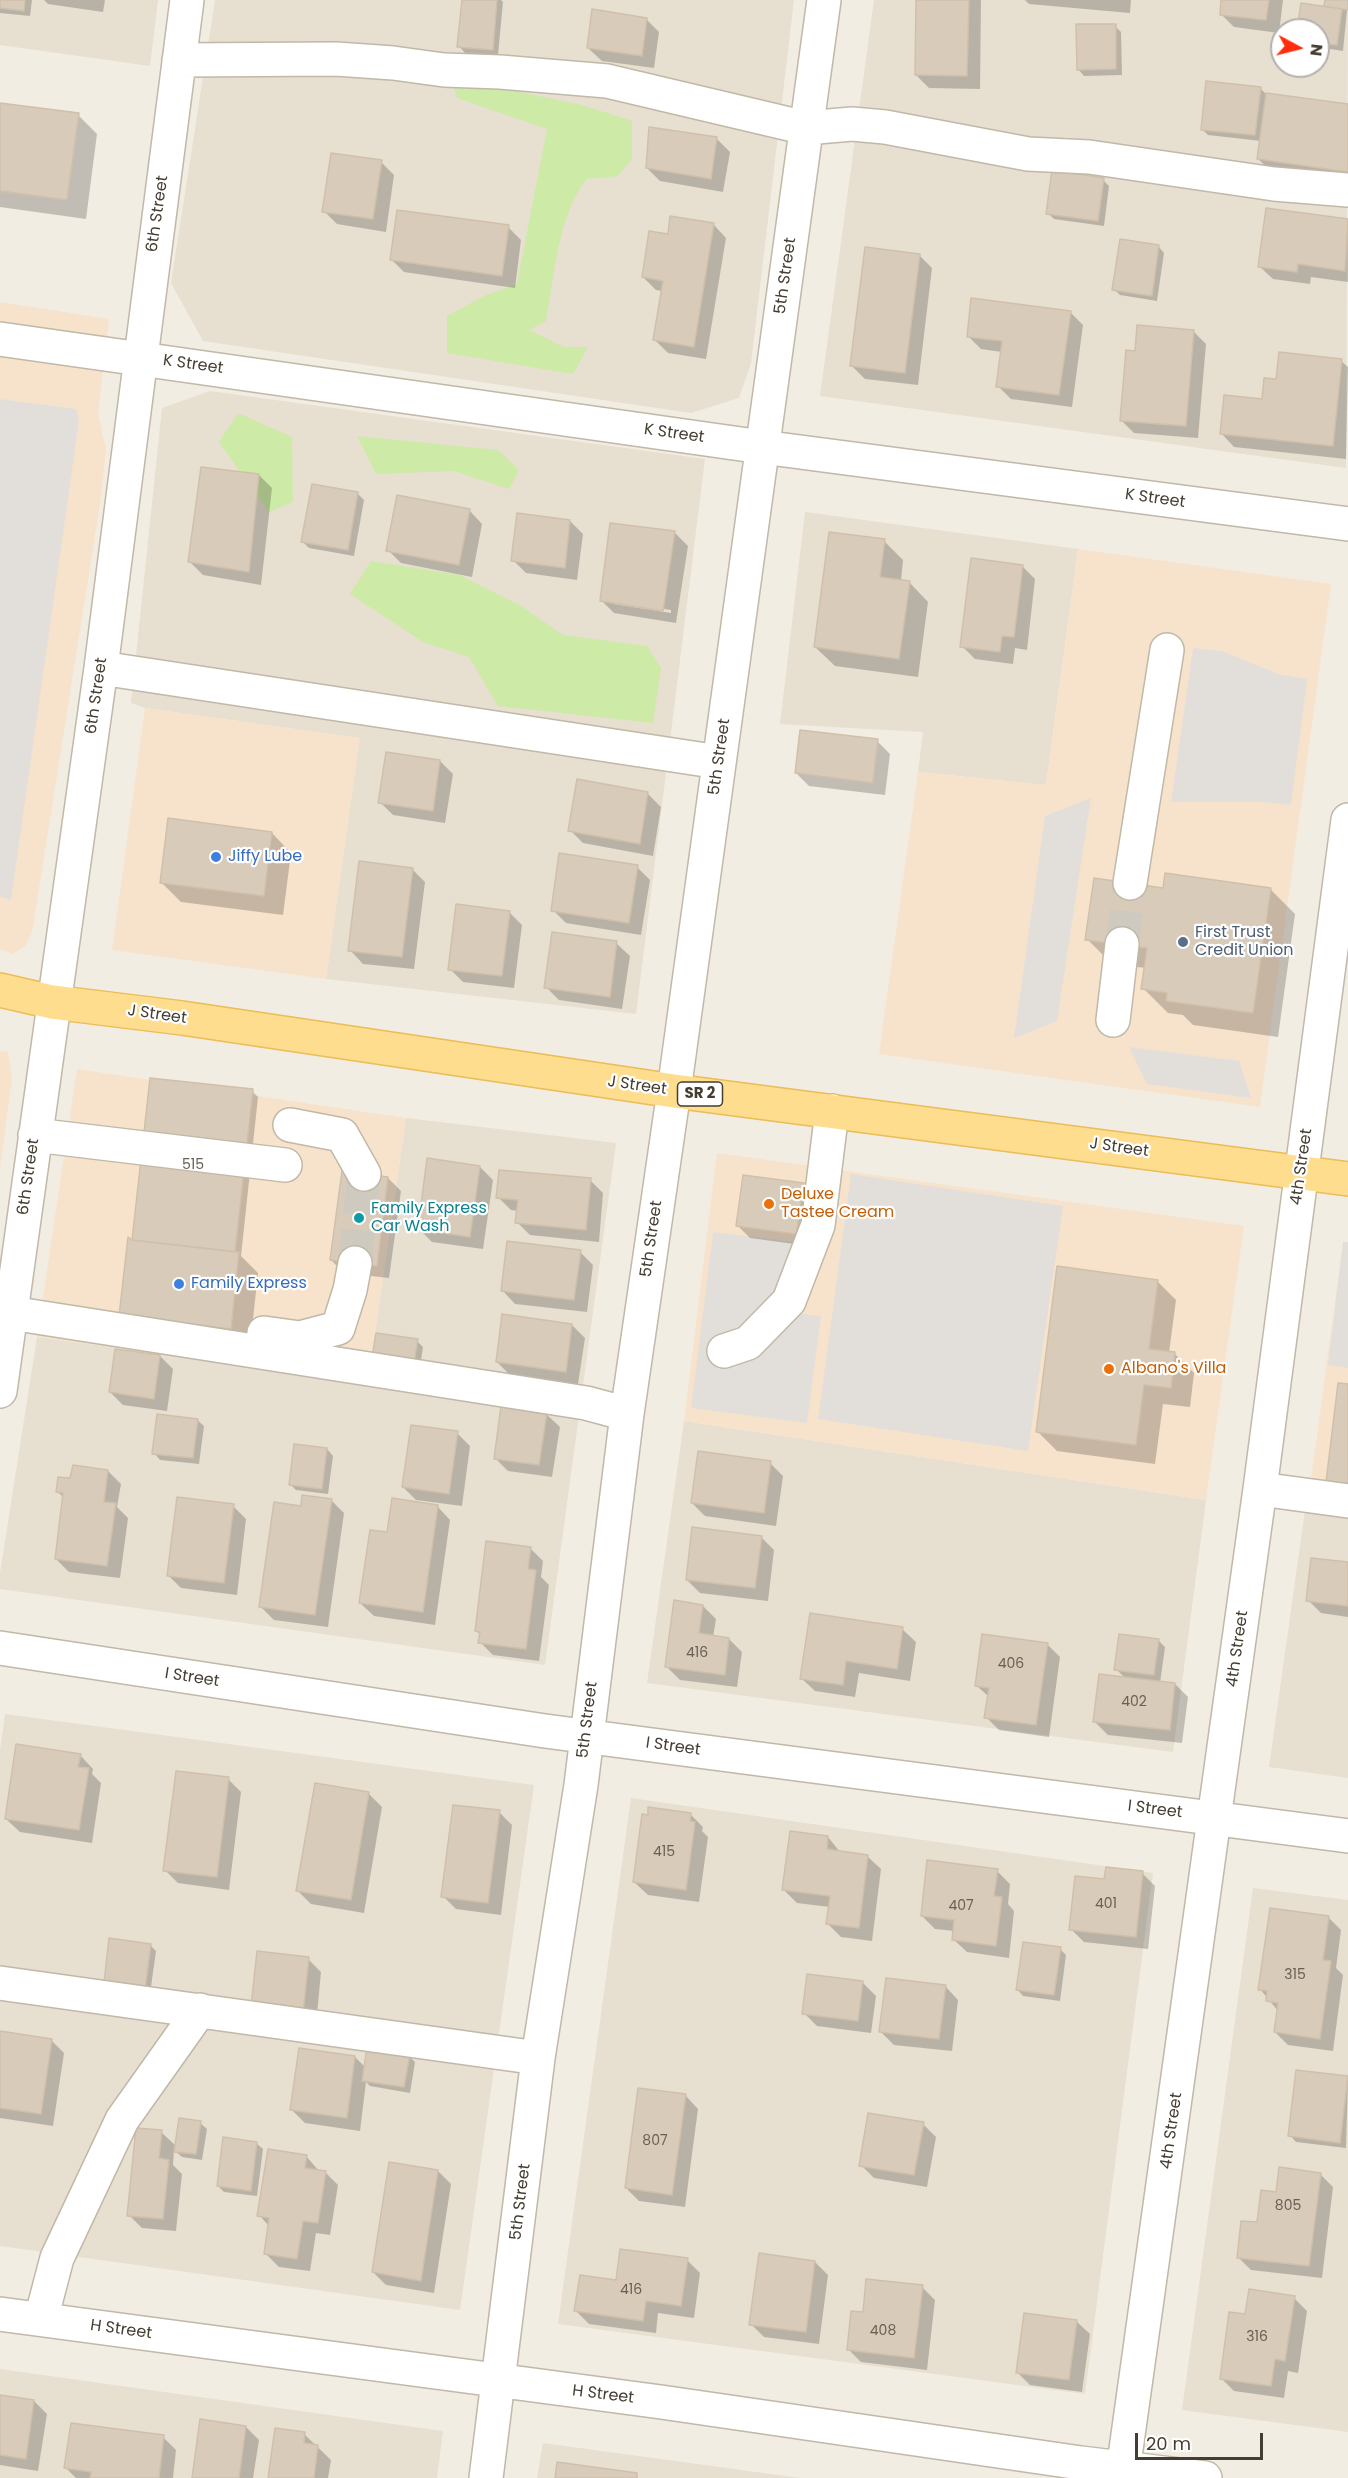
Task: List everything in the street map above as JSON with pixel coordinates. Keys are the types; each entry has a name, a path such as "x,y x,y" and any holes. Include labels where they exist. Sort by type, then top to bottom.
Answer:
{"main road":[{"name":"J Street","path":"0,990 52,1002 193,1020 674,1091 1348,1179"}],"street":[{"name":"6th Street","path":"0,1391 52,1002 101,668 187,0"},
{"name":"5th Street","path":"486,2478 538,2058 586,1735 627,1414 674,1091 824,0"},
{"path":"179,60 336,59 444,70 607,81 806,128 852,124 885,127 1028,154 1089,157 1274,184 1348,190"},
{"name":"K Street","path":"0,339 140,357 762,447 1348,524"},
{"path":"1130,883 1167,650"},
{"path":"101,668 719,762"},
{"name":"4th Street","path":"1123,2473 1260,1489 1301,1173 1346,855 1348,820"},
{"path":"1113,1020 1122,944"},
{"path":"724,1351 748,1343 789,1301 818,1225 832,1111"},
{"path":"290,1125 342,1135 364,1173"},
{"path":"35,1135 285,1165"},
{"path":"264,1333 300,1338 338,1328 350,1290 355,1263"},
{"path":"11,1313 586,1403 627,1414"},
{"path":"1260,1489 1348,1502"},
{"name":"I Street","path":"0,1648 586,1735 1348,1836"},
{"path":"0,1983 538,2058"},
{"path":"41,2319 57,2258 122,2120 200,2010"},
{"name":"H Street","path":"0,2314 498,2382 1123,2473 1205,2478"}],"shaded area":[{"path":"0,0 158,0 150,66 0,45"},
{"path":"215,0 794,0 751,363 739,398 691,413 203,341 171,283"},
{"path":"874,0 1348,0 1346,468 820,396"},
{"path":"0,302 109,319 98,414 106,449 101,498 32,933 25,946 13,954 0,949"},
{"path":"210,391 705,459 636,1014 326,979 359,738 145,708 131,703 162,408"},
{"path":"0,399 76,409 79,421 11,900 0,897"},
{"path":"805,512 1078,549 1046,785 918,772 923,732 780,724"},
{"path":"1078,549 1331,584 1260,1107 879,1054 918,772 1046,785"},
{"path":"1193,648 1222,651 1278,674 1307,679 1291,805 1263,802 1171,802"},
{"path":"145,708 360,738 326,979 112,950"},
{"path":"1091,798 1057,1021 1014,1038 1045,816"},
{"path":"1129,1047 1239,1061 1251,1098 1147,1084"},
{"path":"0,1051 8,1052 12,1078 0,1170"},
{"path":"77,1069 406,1118 368,1381 37,1337"},
{"path":"406,1118 616,1143 545,1665 0,1589 0,1573 37,1337 368,1381"},
{"path":"717,1153 1244,1226 1206,1500 684,1421"},
{"path":"851,1174 1063,1206 1028,1451 818,1419"},
{"path":"713,1232 795,1242 786,1312 821,1316 807,1423 691,1408"},
{"path":"1343,1242 1348,1242 1348,1516 1305,1510"},
{"path":"1343,1242 1348,1242 1348,1368 1328,1365"},
{"path":"684,1421 1206,1500 1173,1752 647,1683"},
{"path":"1305,1510 1348,1516 1348,1778 1269,1767"},
{"path":"5,1714 534,1785 460,2310 0,2246 0,1750"},
{"path":"631,1798 1153,1873 1085,2394 558,2324"},
{"path":"1253,1888 1348,1900 1348,2432 1182,2410"},
{"path":"0,2369 443,2431 437,2478 0,2478"},
{"path":"543,2443 800,2478 537,2478"}],"green space":[{"path":"451,78 582,105 632,121 632,159 618,176 587,179 569,209 559,246 546,321 529,330 564,347 588,347 573,374 447,353 447,316 484,296 517,284 547,129 457,98"},
{"path":"238,413 292,437 293,502 269,512 219,442"},
{"path":"357,436 498,450 519,470 509,489 454,471 376,474"},
{"path":"371,561 459,575 521,606 563,635 647,646 661,668 653,723 498,706 469,657 423,642 350,594"}],"building":[{"path":"0,0 25,0 24,11 0,8"},
{"path":"462,0 497,0 493,50 457,47"},
{"path":"916,0 969,0 967,76 915,75"},
{"path":"1221,0 1269,0 1266,20 1220,15"},
{"path":"1325,0 1348,0 1348,10 1324,6"},
{"path":"1301,3 1342,9 1337,45 1330,44 1330,18 1299,18"},
{"path":"592,9 647,18 642,56 587,48"},
{"path":"1076,24 1116,24 1116,69 1077,70"},
{"path":"1206,81 1261,87 1255,135 1201,130"},
{"path":"1266,93 1348,104 1348,172 1257,159"},
{"path":"0,103 79,113 67,200 0,191"},
{"path":"649,127 717,137 711,179 646,168"},
{"path":"331,153 382,160 373,219 322,212"},
{"path":"1052,170 1104,178 1098,221 1046,214"},
{"path":"1266,208 1348,219 1345,271 1298,264 1297,272 1258,267"},
{"path":"397,210 509,225 502,276 390,260"},
{"path":"670,216 714,223 694,347 653,340 663,281 642,277 649,231 668,234"},
{"path":"1120,239 1159,245 1152,296 1112,290"},
{"path":"865,247 920,254 905,373 850,366"},
{"path":"971,298 1071,311 1059,395 996,387 1002,341 967,337"},
{"path":"1137,325 1194,330 1186,426 1120,421 1126,350 1135,351"},
{"path":"1279,352 1342,359 1333,446 1220,434 1224,395 1262,399 1264,378 1276,379"},
{"path":"201,467 259,474 249,572 188,562"},
{"path":"312,484 358,492 348,550 301,542"},
{"path":"397,495 470,509 459,565 386,551"},
{"path":"517,513 570,520 565,568 511,561"},
{"path":"610,523 675,531 663,611 600,601"},
{"path":"829,532 885,539 880,577 910,581 899,659 814,647"},
{"path":"971,558 1023,565 1014,637 1002,636 1000,652 960,647"},
{"path":"800,730 878,739 873,783 795,773"},
{"path":"386,752 440,760 433,811 378,803"},
{"path":"577,779 648,792 640,844 568,831"},
{"name":"Jiffy Lube","path":"168,818 272,832 264,896 160,883"},
{"path":"559,853 638,865 629,923 551,911"},
{"path":"359,861 413,868 402,957 348,951"},
{"name":"First Trust Credit Union","path":"1165,873 1271,888 1253,1013 1166,1001 1167,993 1141,989 1147,948 1085,940 1094,878 1163,888"},
{"path":"456,904 510,911 502,976 448,970"},
{"path":"552,932 617,941 610,997 544,988"},
{"path":"150,1078 253,1089 235,1252 132,1240"},
{"path":"427,1158 480,1166 470,1237 418,1229"},
{"path":"499,1170 591,1178 586,1230 515,1223 518,1200 496,1198"},
{"name":"Family Express Car Wash","path":"342,1171 388,1177 377,1266 330,1260"},
{"name":"Deluxe Tastee Cream","path":"743,1175 804,1183 796,1234 736,1226"},
{"name":"Family Express","path":"128,1237 132,1240 239,1252 231,1329 119,1316"},
{"path":"507,1241 581,1250 574,1300 501,1291"},
{"name":"Albano's Villa","path":"1057,1266 1158,1280 1149,1349 1175,1352 1171,1388 1144,1385 1136,1445 1036,1432"},
{"path":"502,1314 572,1324 566,1372 496,1362"},
{"path":"376,1333 418,1339 413,1369 371,1363"},
{"path":"115,1349 160,1355 154,1399 109,1392"},
{"path":"1338,1383 1348,1384 1348,1484 1326,1482"},
{"path":"501,1406 547,1412 539,1465 494,1459"},
{"path":"157,1414 198,1419 193,1458 152,1454"},
{"path":"411,1425 458,1431 449,1494 402,1487"},
{"path":"294,1444 327,1448 322,1489 289,1485"},
{"path":"698,1451 771,1461 764,1513 691,1503"},
{"path":"73,1465 108,1470 104,1502 116,1503 107,1566 55,1559 63,1493 56,1492 58,1477 70,1478"},
{"path":"302,1495 332,1499 315,1615 259,1607 274,1502 301,1506"},
{"path":"177,1497 234,1504 224,1583 167,1576"},
{"path":"392,1498 438,1505 423,1612 359,1603 370,1530 387,1532"},
{"path":"692,1527 762,1536 755,1588 686,1580"},
{"path":"486,1541 531,1547 528,1569 536,1570 526,1649 478,1643 480,1632 475,1631"},
{"path":"1311,1558 1348,1562 1348,1606 1306,1601"},
{"path":"674,1600 703,1605 699,1633 729,1638 725,1675 665,1667"},
{"path":"810,1613 903,1627 897,1669 846,1661 843,1685 800,1679"},
{"path":"982,1634 1048,1643 1036,1725 984,1718 989,1688 975,1686"},
{"path":"1119,1634 1159,1639 1154,1675 1114,1670"},
{"path":"1099,1674 1175,1683 1170,1730 1093,1722"},
{"path":"16,1744 81,1754 78,1767 89,1768 79,1830 5,1819"},
{"path":"176,1771 229,1777 217,1877 163,1871"},
{"path":"315,1783 369,1792 351,1900 296,1891"},
{"path":"453,1805 500,1810 488,1903 441,1897"},
{"path":"648,1807 691,1813 690,1821 695,1822 686,1890 633,1882 642,1814 648,1815"},
{"path":"790,1831 828,1836 827,1849 868,1855 859,1928 826,1924 830,1896 782,1890"},
{"path":"927,1860 998,1869 994,1896 1002,1897 996,1946 952,1940 954,1920 921,1916"},
{"path":"1106,1867 1143,1871 1136,1937 1069,1930 1075,1876 1104,1879"},
{"path":"1270,1908 1329,1916 1323,1960 1331,1961 1320,2039 1274,2032 1278,2003 1266,2001 1267,1991 1258,1990"},
{"path":"109,1938 151,1944 145,1989 104,1983"},
{"path":"1023,1942 1061,1947 1054,1995 1016,1990"},
{"path":"257,1951 309,1957 303,2013 251,2007"},
{"path":"807,1974 863,1981 858,2021 802,2014"},
{"path":"886,1978 946,1985 939,2039 879,2032"},
{"path":"0,2031 52,2039 41,2114 0,2108"},
{"path":"367,2047 410,2054 404,2087 362,2081"},
{"path":"299,2048 355,2056 347,2118 290,2110"},
{"path":"1296,2070 1348,2076 1340,2143 1288,2136"},
{"path":"638,2088 686,2094 672,2195 625,2188"},
{"path":"868,2113 924,2122 914,2175 859,2166"},
{"path":"179,2118 201,2121 196,2154 174,2152"},
{"path":"136,2128 162,2130 159,2158 169,2160 163,2219 127,2216"},
{"path":"223,2137 257,2142 251,2191 217,2186"},
{"path":"268,2149 307,2155 305,2168 326,2171 318,2223 303,2221 297,2259 264,2254 269,2218 257,2216"},
{"path":"389,2162 438,2170 421,2281 372,2272"},
{"path":"1279,2167 1321,2173 1309,2266 1237,2258 1241,2221 1257,2222 1261,2190 1276,2192"},
{"path":"620,2249 688,2258 681,2306 646,2301 643,2321 574,2311 580,2275 616,2280"},
{"path":"759,2253 815,2261 806,2332 749,2325"},
{"path":"866,2279 923,2285 914,2358 847,2350 851,2311 863,2312"},
{"path":"1249,2289 1295,2296 1285,2361 1275,2359 1271,2386 1220,2379 1229,2312 1245,2314"},
{"path":"1024,2313 1077,2320 1069,2380 1016,2373"},
{"path":"0,2395 34,2400 26,2459 0,2455"},
{"path":"200,2419 246,2426 239,2478 192,2478"},
{"path":"71,2423 164,2435 159,2478 90,2478 91,2472 64,2468"},
{"path":"275,2428 305,2432 304,2443 318,2445 314,2478 268,2478"},
{"path":"557,2462 637,2473 637,2478 555,2478"}],"tunnel":[{"path":"1122,944 1130,883"},
{"path":"355,1263 364,1174"}],"place":[{"name":"Jiffy Lube","path":"216,857"},
{"name":"First Trust Credit Union","path":"1183,942"},
{"name":"Deluxe Tastee Cream","path":"769,1204"},
{"name":"Family Express Car Wash","path":"359,1218"},
{"name":"Family Express","path":"179,1284"},
{"name":"Albano's Villa","path":"1109,1369"}]}
